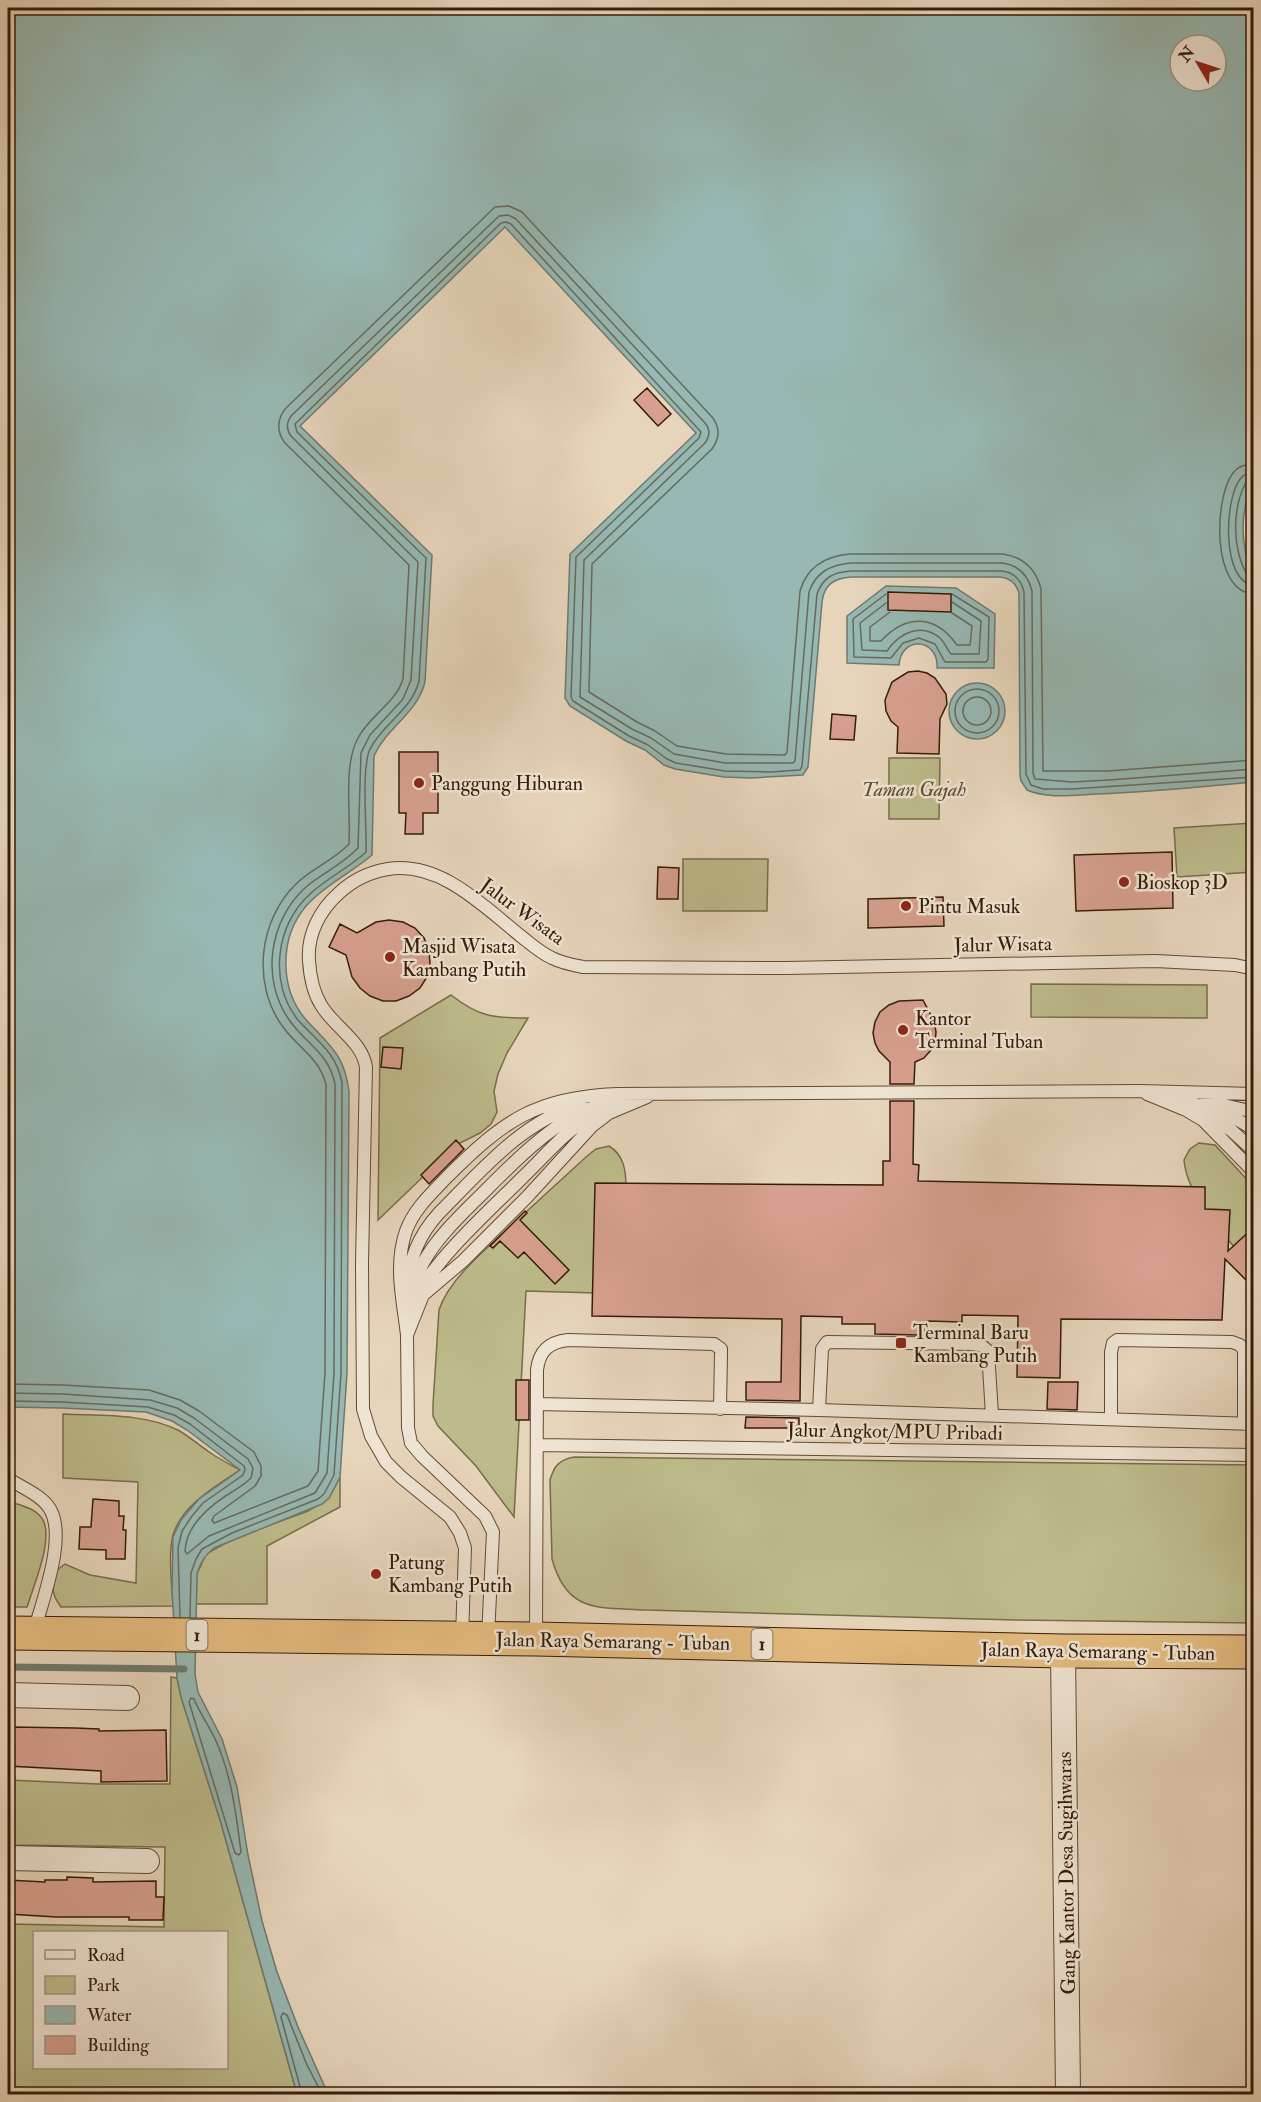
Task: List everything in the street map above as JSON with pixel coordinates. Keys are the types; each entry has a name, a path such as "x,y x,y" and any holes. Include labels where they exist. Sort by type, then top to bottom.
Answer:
{"highway":[{"name":"Jalan Raya Semarang - Tuban","path":"21,1633 475,1638 1063,1651 1254,1652"}],"street":[{"name":"Gang Kantor Desa Sugihwaras","path":"1063,1651 1068,2094"},
{"path":"8,1695 127,1698"},
{"path":"8,1858 147,1861"}],"lane":[{"name":"Jalur Wisata","path":"475,1638 463,1539 450,1517 386,1462 371,1436 363,1409 362,1263 366,1067 360,1050 321,1005 314,988 309,960 310,942 323,910 349,884 378,870 407,867 427,871 462,891 541,952 565,963 583,967 786,968 1155,961 1235,965 1254,969"},
{"path":"407,1335 399,1272 406,1232 416,1210 477,1147 509,1123 540,1107 600,1095 653,1094 1140,1091 1254,1094"},
{"path":"1140,1091 1254,1100"},
{"path":"1140,1091 1195,1099 1254,1112"},
{"path":"1140,1091 1191,1102 1234,1118 1254,1130"},
{"path":"1140,1091 1206,1114 1231,1130 1254,1151"},
{"path":"1140,1091 1186,1110 1203,1120 1254,1172"},
{"path":"475,1638 493,1532 485,1516 474,1504 411,1443 408,1428 407,1280 414,1252 420,1238 439,1213 491,1161 534,1125 569,1108 597,1100 653,1094"},
{"path":"407,1335 423,1295 475,1249 598,1120 621,1107 653,1094"},
{"path":"407,1335 418,1294 433,1271 570,1131 598,1112 653,1094"},
{"path":"536,1639 537,1404 540,1356 549,1346 568,1340 714,1344 721,1349 720,1409"},
{"name":"Jalur Angkot/MPU Pribadi","path":"537,1404 819,1410 1249,1424 1244,1350 1240,1345 1232,1342 1117,1340 1113,1344 1112,1352 1111,1419"},
{"name":"Jalur Angkot/MPU Pribadi","path":"819,1410 822,1349 827,1342 975,1344 988,1351 992,1415"},
{"name":"Jalur Angkot/MPU Pribadi","path":"537,1445 1254,1455"},
{"path":"8,1481 12,1481 46,1504 56,1526 55,1551 21,1633"}],"green space":[{"name":"Taman Gajah","path":"889,758 940,758 939,819 889,819"},
{"path":"1253,823 1253,872 1177,877 1174,828"},
{"path":"683,859 768,859 767,911 683,911"},
{"path":"1031,984 1207,985 1207,1018 1031,1017"},
{"path":"451,995 470,1008 487,1015 528,1018 507,1053 498,1074 494,1091 497,1112 491,1124 480,1133 456,1145 378,1220 380,1038"},
{"path":"1199,1143 1215,1145 1253,1186 1253,1267 1210,1218 1193,1189 1184,1160 1190,1149"},
{"path":"609,1146 621,1159 626,1187 596,1293 526,1291 514,1517 476,1466 438,1426 433,1416 439,1310 452,1286 482,1252 586,1157 596,1149"},
{"path":"63,1414 121,1416 165,1425 178,1430 240,1470 201,1497 177,1524 171,1551 173,1606 61,1607 55,1597 53,1590 56,1571 65,1564 90,1575 136,1583 138,1482 63,1478"},
{"path":"574,1457 1253,1465 1253,1623 1016,1620 646,1610 587,1604 576,1599 566,1590 558,1577 552,1559 550,1480 558,1464"},
{"path":"340,1477 340,1507 267,1546 267,1604 196,1604 197,1574 206,1554 235,1538 308,1511 329,1498"},
{"path":"8,1502 34,1511 45,1525 45,1548 27,1607 8,1607"},
{"path":"171,1677 177,1678 221,1823 297,2094 8,2094 8,1924 164,1927 165,1847 8,1845 8,1780 170,1784"}],"water":[{"path":"8,8 1253,8 1254,480 1243,516 1243,541 1254,577 1253,782 1070,796 1043,795 1027,790 1020,775 1019,593 1012,582 1000,577 851,577 840,579 828,586 822,602 808,767 803,775 724,777 675,769 664,765 645,750 626,741 570,706 565,698 570,554 696,433 505,227 300,426 432,555 425,682 409,712 386,737 374,756 372,855 322,891 307,905 291,933 287,949 286,965 292,996 299,1010 341,1061 349,1092 347,1373 340,1477 329,1498 322,1504 214,1548 203,1559 197,1574 195,1674 198,1692 222,1739 237,1787 262,1921 277,1972 298,2027 328,2094 297,2094 221,1823 177,1678 172,1591 173,1537 181,1520 199,1499 240,1470 172,1421 146,1412 8,1407"},
{"path":"886,586 956,588 995,614 994,668 937,668 936,658 932,651 919,644 906,649 901,655 899,665 847,663 847,616"},
{"path":"977,683 988,685 997,691 1003,700 1005,711 1003,722 997,731 988,737 977,739 966,737 957,731 951,722 949,711 951,700 957,691 966,685"}],"building":[{"path":"647,388 671,414 658,426 634,400"},
{"path":"888,592 951,594 951,612 888,610"},
{"path":"918,671 935,678 946,694 947,704 940,719 939,754 897,753 898,727 891,721 886,711 885,700 892,682 908,672"},
{"path":"832,714 856,716 854,740 830,739"},
{"name":"Panggung Hiburan","path":"399,752 438,752 438,813 423,813 423,834 405,834 406,813 399,813"},
{"name":"Bioskop 3D","path":"1172,852 1173,908 1076,911 1074,855"},
{"path":"658,867 679,868 678,899 657,899"},
{"name":"Pintu Masuk","path":"943,897 944,926 868,928 868,899"},
{"name":"Masjid Wisata Kambang Putih","path":"389,920 403,922 415,928 424,938 429,950 430,964 427,977 420,988 396,1001 383,1001 370,996 360,988 352,977 346,955 329,947 340,924 357,933 376,922"},
{"path":"923,1000 934,1021 935,1042 924,1058 915,1062 914,1084 890,1084 890,1062 879,1051 875,1043 873,1033 875,1022 880,1012 889,1005 899,1001"},
{"path":"383,1047 403,1048 401,1069 381,1067"},
{"path":"890,1101 914,1101 913,1164 919,1165 918,1181 1205,1187 1205,1209 1230,1210 1228,1251 1254,1227 1254,1288 1225,1259 1222,1320 1061,1319 1060,1378 1017,1377 1018,1316 962,1315 962,1322 927,1321 927,1331 919,1331 919,1335 875,1334 875,1324 842,1324 842,1317 801,1316 800,1401 746,1400 746,1382 781,1382 782,1319 592,1316 595,1183 883,1185 883,1161 890,1161"},
{"path":"456,1140 464,1149 429,1184 421,1175"},
{"path":"525,1211 527,1213 520,1220 569,1270 555,1284 524,1252 518,1258 500,1241 493,1248 490,1246"},
{"path":"516,1380 529,1380 529,1420 516,1420"},
{"path":"1048,1382 1078,1382 1077,1410 1047,1409"},
{"path":"746,1417 799,1418 799,1428 745,1428"},
{"path":"93,1499 119,1501 119,1516 124,1516 123,1530 126,1530 125,1559 106,1559 106,1550 79,1549 80,1527 91,1527"},
{"path":"10,1727 99,1729 99,1731 166,1730 167,1781 101,1782 101,1771 8,1766"},
{"path":"67,1877 93,1878 93,1882 156,1881 156,1897 164,1897 163,1920 8,1914 8,1880 45,1882 45,1880 67,1880"}],"waterway":[{"path":"8,1667 184,1669"}],"place":[{"name":"Panggung Hiburan","path":"419,783"},
{"name":"Bioskop 3D","path":"1124,882"},
{"name":"Pintu Masuk","path":"906,906"},
{"name":"Masjid Wisata Kambang Putih","path":"390,957"},
{"name":"Kantor Terminal Tuban","path":"903,1030"},
{"name":"Terminal Baru Kambang Putih","path":"901,1343"},
{"name":"Patung Kambang Putih","path":"376,1574"}]}
